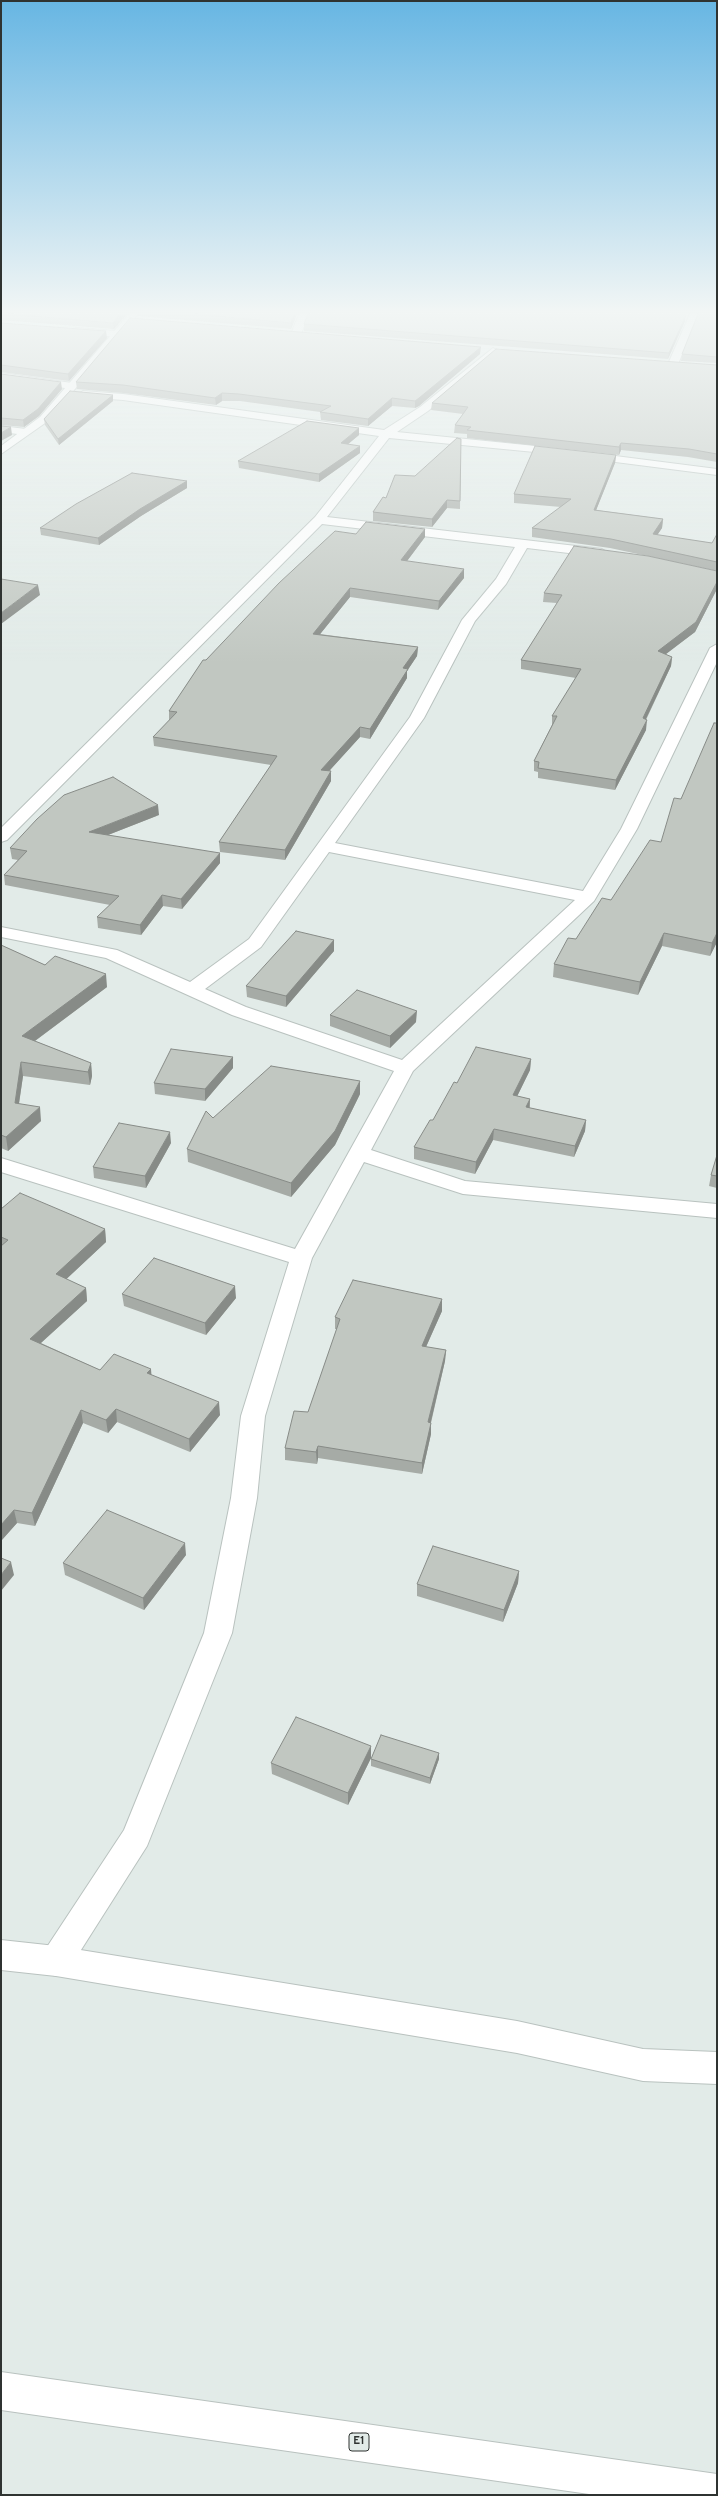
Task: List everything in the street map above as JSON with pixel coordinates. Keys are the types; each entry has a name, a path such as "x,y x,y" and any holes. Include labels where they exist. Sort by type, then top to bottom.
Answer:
{"main road":[{"path":"7,430 26,432"},
{"path":"361,430 546,450 717,472"},
{"path":"1,837 319,520 386,434 391,430"},
{"path":"1,451 26,432"},
{"path":"319,520 618,554"},
{"path":"191,990 254,943 417,718 469,620 501,581 523,544"},
{"path":"56,1961 136,1837 218,1633 244,1498 253,1416 301,1258 405,1068 588,897 629,829 717,648"},
{"path":"325,846 588,897"},
{"path":"1,932 111,954 239,1011 405,1068"},
{"path":"358,1153 463,1187 717,1211"},
{"path":"1,1165 301,1258"},
{"path":"1,1955 56,1961 517,2037 643,2065 717,2068"},
{"name":"E1","path":"1,2391 717,2492"}],"building":[{"path":"52,430 69,430 58,439"},
{"path":"291,430 356,430 341,443 360,446 319,474 238,461"},
{"path":"471,430 717,430 717,454 689,449 621,443 619,447"},
{"path":"457,438 461,439 460,501 447,500 432,519 373,512 383,497 386,498 395,475 415,476"},
{"path":"535,446 616,455 594,510 663,519 653,534 712,543 717,534 717,562 611,539 532,528 571,499 514,494"},
{"path":"132,473 187,481 140,509 98,538 40,528 76,504"},
{"path":"366,522 425,529 401,560 464,569 439,601 350,588 313,634 418,647 403,668 408,669 370,729 360,727 321,770 331,771 285,850 219,842 277,756 153,737 177,712 169,711 203,660 206,660 279,583 335,531 356,534"},
{"path":"574,546 648,556 717,571 717,582 696,622 658,651 672,657 643,718 647,720 616,780 538,768 539,762 534,761 557,716 552,716 581,669 521,660 562,595 544,593"},
{"path":"1,579 38,585 1,613"},
{"path":"714,723 717,723 717,933 712,943 664,933 640,982 554,964 568,938 576,939 602,898 611,900 650,840 661,842 674,798 681,799"},
{"path":"113,777 158,805 89,832 220,853 181,899 162,895 140,925 97,917 119,896 4,875 27,851 10,848 37,819 64,795"},
{"path":"296,931 334,940 286,996 246,986"},
{"path":"1,945 45,965 55,956 106,974 22,1036 91,1063 88,1072 21,1062 15,1103 40,1107 6,1137 1,1135"},
{"path":"357,990 417,1011 390,1036 330,1015"},
{"path":"476,1047 531,1059 513,1095 530,1099 526,1107 586,1120 575,1146 494,1129 476,1162 414,1147 430,1120 433,1120 454,1082 457,1083"},
{"path":"171,1049 233,1057 205,1089 154,1083"},
{"path":"271,1066 360,1081 335,1131 291,1183 187,1149 206,1111 213,1118"},
{"path":"119,1123 170,1132 145,1176 93,1167"},
{"path":"717,1155 717,1176 711,1175"},
{"path":"20,1193 105,1229 56,1274 86,1288 30,1339 100,1370 114,1354 151,1369 147,1373 219,1402 189,1439 116,1409 106,1420 81,1410 32,1513 14,1510 1,1525 1,1246 8,1240 1,1237 1,1209"},
{"path":"154,1258 235,1286 205,1323 122,1294"},
{"path":"353,1280 442,1299 422,1346 446,1350 428,1422 431,1423 422,1463 318,1446 316,1452 285,1448 294,1411 308,1412 340,1319 335,1317"},
{"path":"107,1510 185,1543 143,1598 63,1563"},
{"path":"433,1546 519,1571 504,1610 417,1584"},
{"path":"1,1558 11,1562 1,1575"},
{"path":"296,1717 371,1746 348,1793 271,1763"},
{"path":"381,1735 439,1753 430,1778 371,1759"}]}
